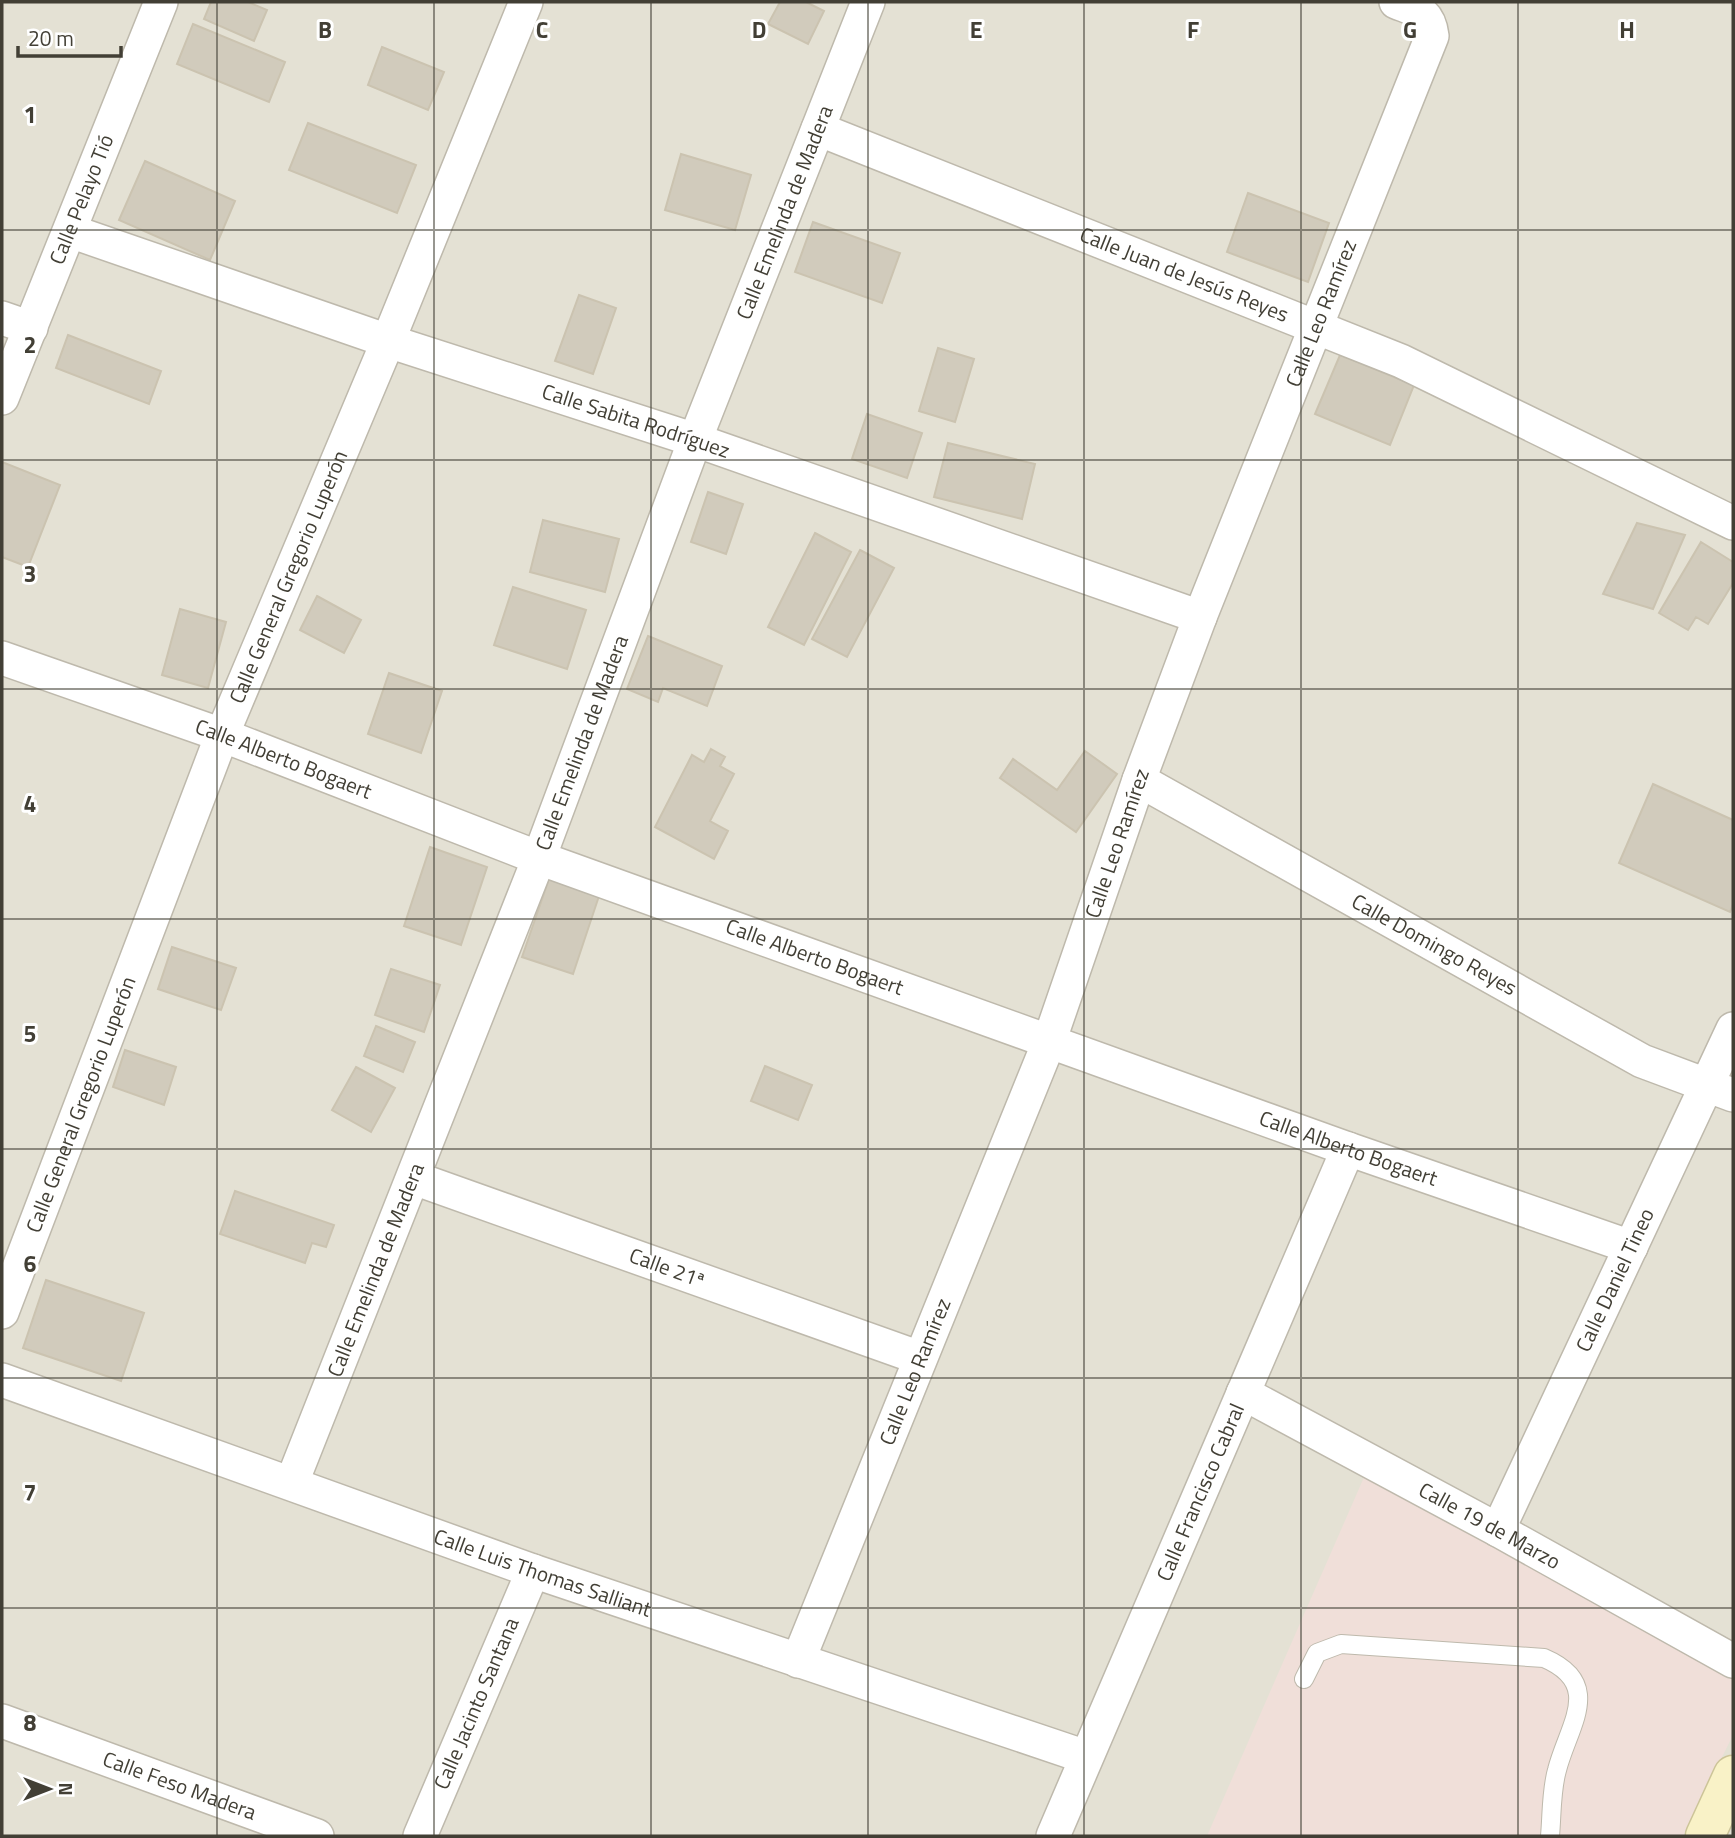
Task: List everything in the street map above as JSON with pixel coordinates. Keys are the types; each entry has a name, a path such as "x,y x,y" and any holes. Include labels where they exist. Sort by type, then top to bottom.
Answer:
{"main road":[{"path":"1704,1836 1733,1775"}],"street":[{"name":"Calle Pelayo Tió","path":"2,398 16,323 70,232 162,2"},
{"name":"Calle General Gregorio Luperón","path":"2,1312 222,735 388,341 526,2"},
{"name":"Calle Emelinda de Madera","path":"292,1482 539,858 695,440 868,2"},
{"name":"Calle Leo Ramírez","path":"797,1661 1049,1042 1139,780 1200,617 1432,36 1430,23 1420,11 1395,2"},
{"name":"Calle Juan de Jesús Reyes","path":"818,129 1401,361 1733,523"},
{"name":"Calle Sabita Rodríguez","path":"70,232 388,341 695,440 1200,617"},
{"name":"Calle Alberto Bogaert","path":"2,658 222,735 539,858 1348,1149 1631,1247"},
{"name":"Calle Domingo Reyes","path":"1139,780 1642,1061 1721,1091"},
{"name":"Calle Daniel Tineo","path":"1498,1530 1631,1247 1721,1091 1733,1029"},
{"name":"Calle Francisco Cabral","path":"1053,1836 1348,1149"},
{"name":"Calle 21ª","path":"414,1178 920,1358"},
{"name":"Calle Luis Thomas Salliant","path":"2,1380 292,1482 533,1571 1086,1757"},
{"name":"Calle 19 de Marzo","path":"1243,1393 1498,1530 1733,1661"},
{"name":"Calle Jacinto Santana","path":"420,1836 533,1571"},
{"name":"Calle Feso Madera","path":"2,1721 317,1836"}],"lane":[{"path":"1304,1679 1317,1653 1340,1644 1544,1658 1562,1666 1577,1683 1578,1706 1556,1771 1550,1836"}],"shaded area":[{"path":"2,2 1733,2 1733,1836 2,1836"},
{"path":"1365,1475 1733,1677 1733,1735 1683,1836 1207,1836"}],"building":[{"path":"211,2 248,2 267,10 254,41 204,19"},
{"path":"780,2 806,2 824,11 808,44 768,24"},
{"path":"193,24 285,62 269,102 177,64"},
{"path":"382,47 444,72 428,110 368,85"},
{"path":"308,123 416,165 397,213 289,170"},
{"path":"681,154 751,175 735,230 665,210"},
{"path":"145,161 235,201 210,260 119,220"},
{"path":"1248,193 1329,223 1308,282 1227,252"},
{"path":"813,222 900,253 882,303 795,272"},
{"path":"579,295 616,308 593,374 555,361"},
{"path":"68,335 161,371 149,404 56,368"},
{"path":"938,348 974,359 955,422 919,411"},
{"path":"1340,355 1414,385 1390,445 1315,414"},
{"path":"867,414 922,433 907,478 852,459"},
{"path":"948,443 1035,464 1022,519 934,497"},
{"path":"2,462 60,485 28,567 2,557"},
{"path":"708,492 743,504 726,554 691,542"},
{"path":"543,520 619,539 605,592 530,572"},
{"path":"1637,523 1685,535 1653,609 1603,594"},
{"path":"815,533 851,552 804,645 768,627"},
{"path":"1701,542 1733,562 1733,583 1708,624 1696,617 1688,630 1659,613"},
{"path":"860,550 894,568 847,657 812,639"},
{"path":"513,587 586,610 567,669 494,645"},
{"path":"317,596 361,620 344,653 300,630"},
{"path":"180,609 226,622 208,688 162,675"},
{"path":"648,636 722,666 707,706 663,688 658,702 627,689"},
{"path":"389,673 442,691 421,753 368,734"},
{"path":"711,749 725,757 720,766 734,774 710,821 728,831 714,859 655,827 692,755 704,762"},
{"path":"1085,751 1117,774 1076,832 1000,778 1013,759 1057,790"},
{"path":"1653,784 1733,820 1733,904 1730,912 1619,863"},
{"path":"430,847 487,867 461,945 404,926"},
{"path":"549,879 599,896 573,974 522,957"},
{"path":"172,947 236,968 221,1010 158,989"},
{"path":"391,969 440,985 424,1032 375,1015"},
{"path":"376,1026 415,1042 403,1072 364,1056"},
{"path":"125,1050 176,1067 164,1105 113,1087"},
{"path":"765,1066 812,1085 798,1120 751,1101"},
{"path":"356,1067 395,1088 371,1132 332,1110"},
{"path":"235,1191 334,1225 326,1247 312,1243 305,1263 220,1234"},
{"path":"46,1280 144,1313 121,1381 23,1348"}]}
